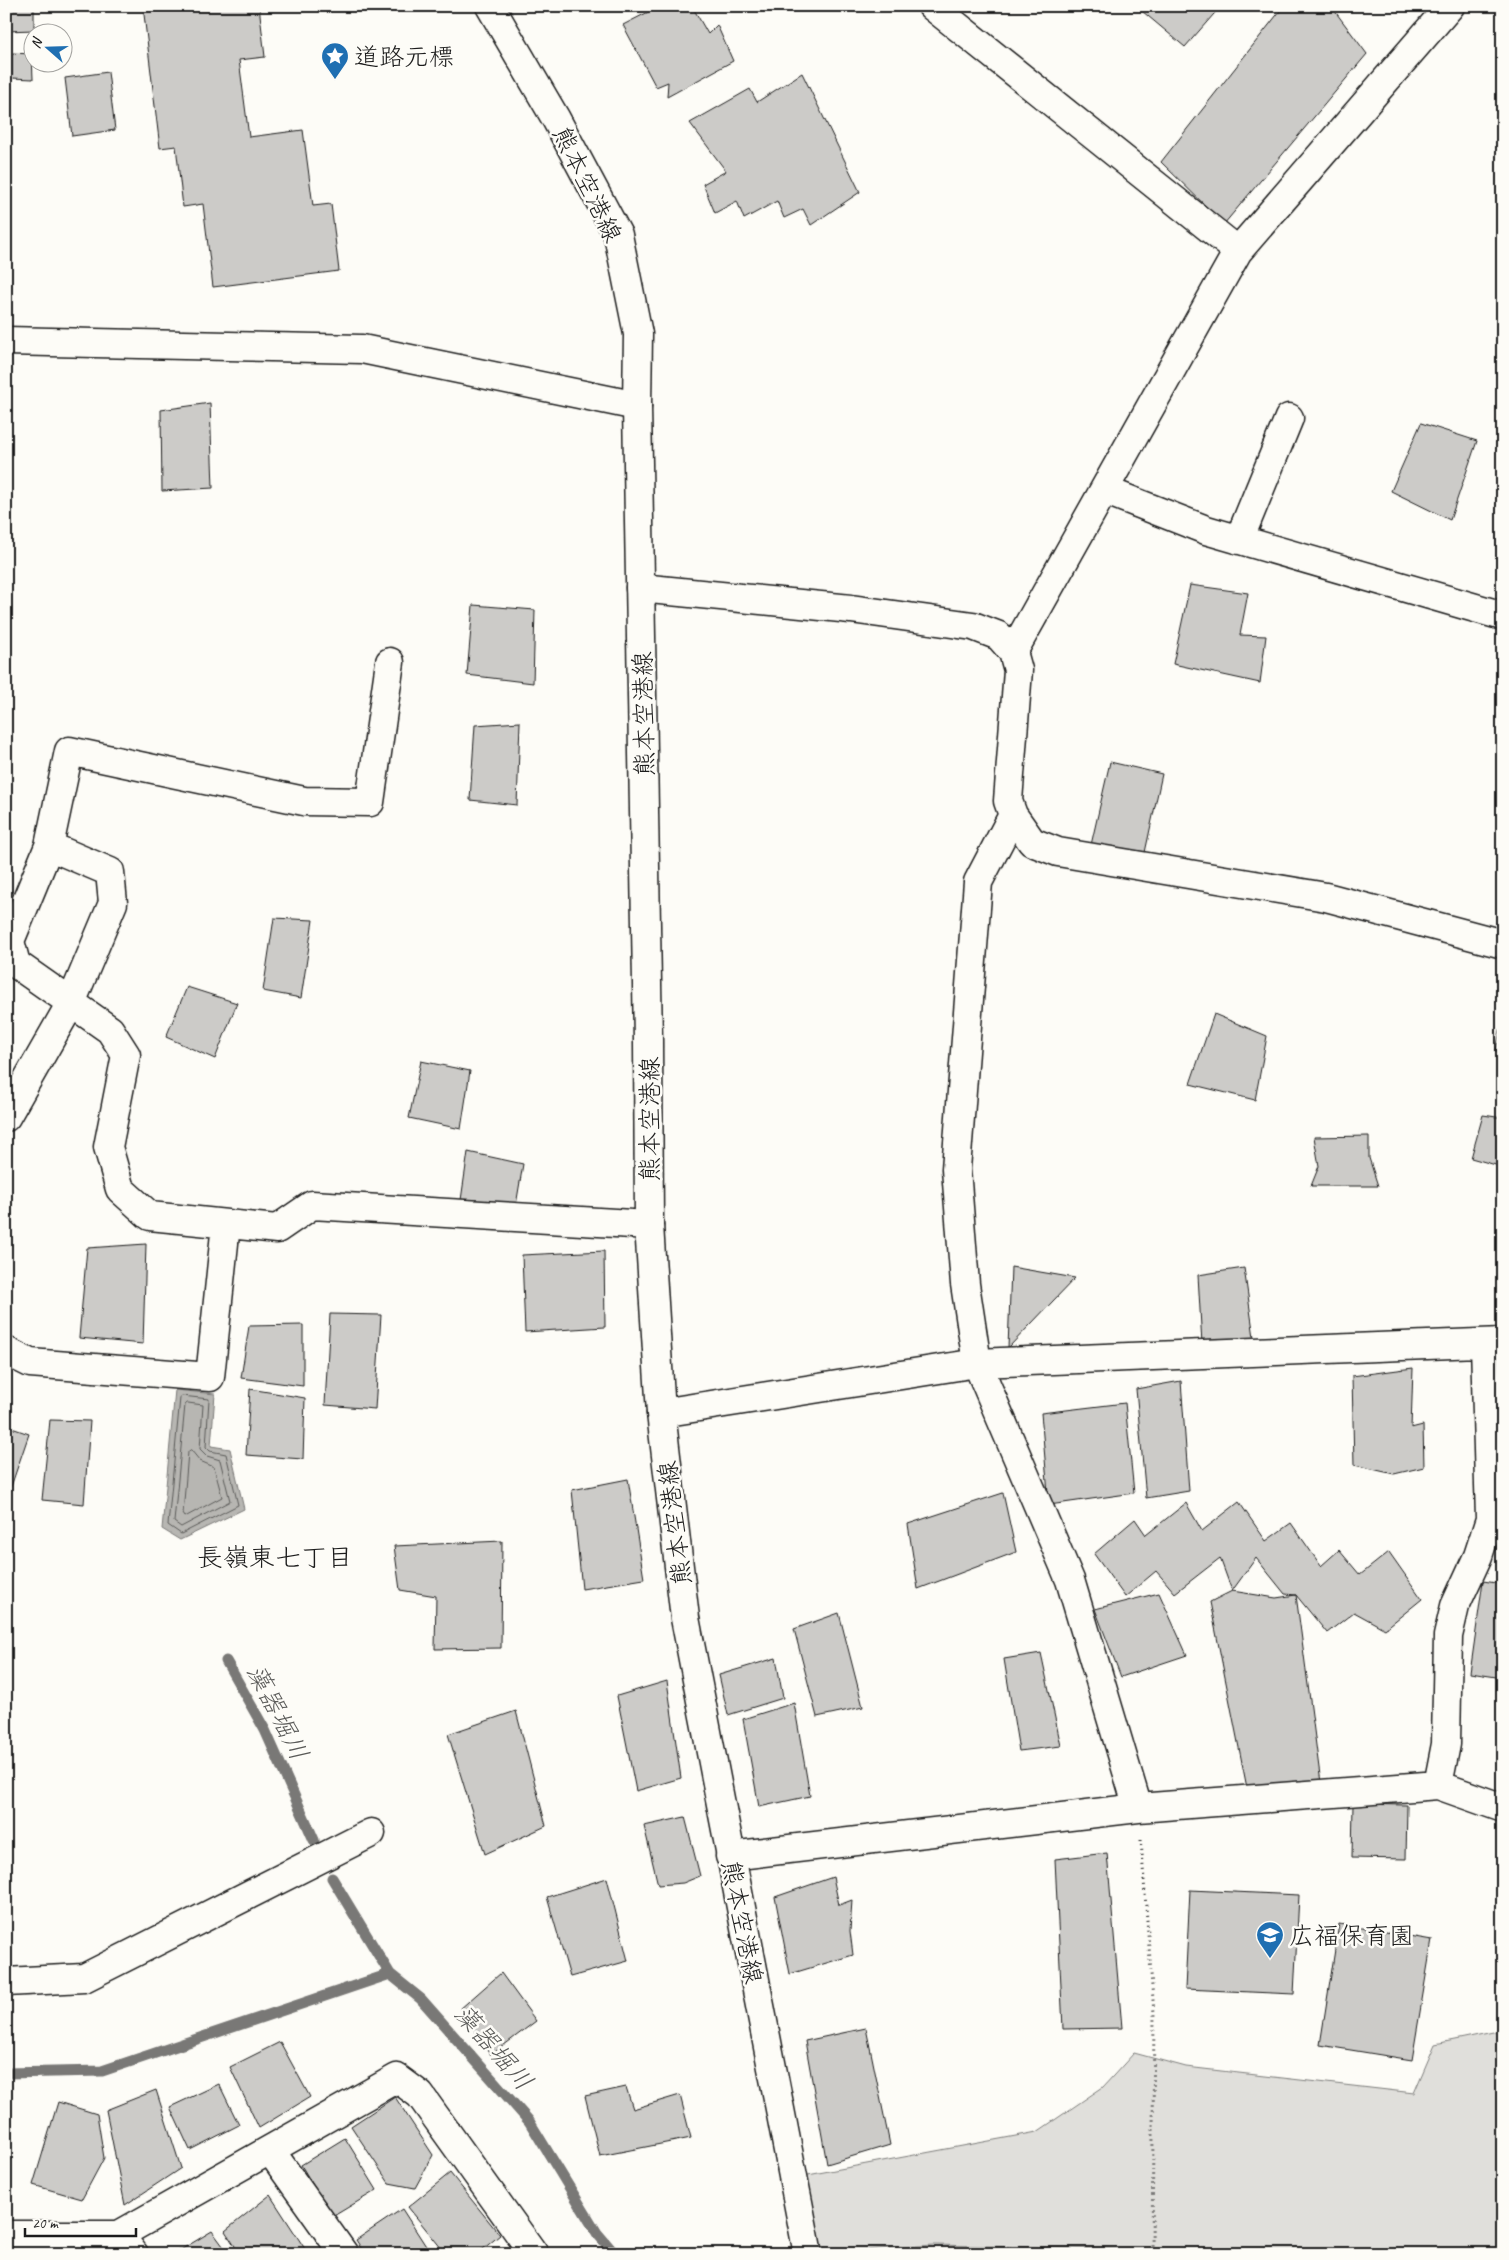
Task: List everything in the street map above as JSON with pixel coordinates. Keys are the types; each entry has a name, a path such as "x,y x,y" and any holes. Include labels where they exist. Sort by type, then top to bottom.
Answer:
{"street":[{"name":"熊本空港線","path":"490,6 556,118 618,235 638,334 637,406 650,1225 661,1414 685,1618 808,2254"},
{"path":"932,6 1238,251"},
{"path":"1013,652 1238,251 1440,10"},
{"path":"6,341 362,349 637,406"},
{"path":"1239,540 1289,418"},
{"path":"1104,490 1206,530 1503,616"},
{"path":"640,588 851,609 973,626 999,636 1013,652 1018,670 1008,801 1013,815 1032,842 1058,852 1326,897 1503,944"},
{"path":"390,662 370,802 304,801 69,751 49,846 10,941 16,964 110,1030 126,1055 108,1147 120,1189 150,1216 277,1229 312,1205 650,1225"},
{"path":"1013,815 978,882 956,1169 965,1284 978,1363 1070,1580 1138,1808"},
{"path":"6,1117 71,1002 113,904 110,872 49,846"},
{"path":"6,1351 30,1363 210,1377 226,1224"},
{"path":"661,1414 978,1363 1494,1343 1496,1478 1490,1519 1478,1556 1455,1606 1448,1636 1446,1744 1438,1785"},
{"path":"730,1856 1138,1808 1438,1785 1503,1808"},
{"path":"6,1982 84,1978 370,1833"},
{"path":"6,2235 126,2244 270,2150 397,2078 420,2095 534,2254"},
{"path":"270,2150 344,2254"}],"path":[{"path":"1138,1808 1154,2013 1152,2254"}],"shaded area":[{"path":"1503,2030 1503,2254 1233,2254 1250,2252 934,2245 808,2254 792,2178 1037,2132 1103,2087 1134,2053 1186,2067 1414,2093 1435,2044"}],"water":[{"path":"175,1390 215,1394 211,1446 230,1449 244,1509 180,1540 162,1529"}],"building":[{"path":"6,6 34,6 34,22 22,22 22,30 6,31"},
{"path":"143,6 259,6 265,57 239,60 249,137 303,130 313,206 331,204 339,271 213,287 203,204 183,207 176,146 160,148"},
{"path":"660,6 692,6 708,34 717,25 733,61 667,97 668,82 656,87 623,25"},
{"path":"1136,6 1221,6 1185,47"},
{"path":"1284,6 1331,6 1367,54 1224,224 1161,162"},
{"path":"12,53 22,54 22,72 33,72 33,79 12,78"},
{"path":"108,72 115,130 72,136 65,78"},
{"path":"802,73 860,192 811,225 803,209 784,218 777,201 744,219 737,201 715,213 703,184 726,171 690,123 750,89 757,102"},
{"path":"210,403 213,488 162,491 161,410"},
{"path":"1421,423 1477,441 1450,520 1391,491"},
{"path":"1190,585 1248,593 1240,635 1266,636 1260,683 1173,664"},
{"path":"473,605 535,610 533,683 467,675"},
{"path":"520,722 517,805 470,800 475,725"},
{"path":"1110,762 1162,774 1144,857 1091,845"},
{"path":"274,918 313,920 301,998 263,991"},
{"path":"187,987 237,1003 215,1059 166,1037"},
{"path":"1214,1014 1267,1036 1255,1100 1190,1084"},
{"path":"1503,1014 1503,1052 1496,1051"},
{"path":"421,1061 470,1071 461,1129 409,1118"},
{"path":"1483,1115 1503,1118 1503,1167 1471,1158"},
{"path":"1369,1136 1369,1158 1378,1186 1311,1186 1319,1166 1314,1137"},
{"path":"468,1152 523,1164 514,1217 461,1200"},
{"path":"146,1244 143,1344 79,1338 87,1248"},
{"path":"604,1251 605,1327 525,1332 522,1255"},
{"path":"1011,1267 1075,1278 1008,1348"},
{"path":"1244,1268 1255,1344 1202,1344 1198,1275"},
{"path":"330,1314 381,1315 375,1409 325,1405"},
{"path":"303,1325 303,1386 241,1378 249,1326"},
{"path":"1413,1368 1411,1428 1423,1425 1424,1467 1394,1474 1354,1465 1352,1376"},
{"path":"1181,1381 1189,1491 1146,1498 1136,1389"},
{"path":"250,1389 305,1398 303,1459 246,1455"},
{"path":"1125,1403 1134,1493 1049,1505 1041,1413"},
{"path":"50,1420 90,1421 84,1504 42,1500"},
{"path":"6,1426 29,1434 6,1501"},
{"path":"628,1479 644,1579 582,1589 572,1490"},
{"path":"1003,1493 1016,1552 918,1589 908,1524"},
{"path":"1239,1502 1266,1541 1291,1523 1321,1566 1339,1550 1360,1575 1389,1552 1422,1599 1385,1629 1354,1612 1327,1633 1296,1595 1285,1594 1256,1558 1232,1591 1220,1558 1175,1593 1156,1571 1125,1597 1094,1554 1135,1519 1146,1535 1186,1503 1202,1531"},
{"path":"502,1541 501,1648 435,1649 436,1596 400,1590 394,1546"},
{"path":"1483,1581 1503,1584 1503,1678 1470,1673"},
{"path":"1232,1591 1276,1598 1296,1595 1321,1783 1247,1788 1210,1602"},
{"path":"1159,1593 1187,1655 1121,1677 1095,1609"},
{"path":"839,1613 863,1707 817,1717 794,1629"},
{"path":"1041,1653 1061,1746 1019,1751 1004,1659"},
{"path":"776,1658 783,1698 728,1715 719,1675"},
{"path":"667,1681 681,1778 636,1791 617,1696"},
{"path":"794,1703 810,1796 759,1807 743,1719"},
{"path":"516,1711 546,1826 485,1854 448,1734"},
{"path":"1353,1804 1407,1805 1406,1859 1352,1858"},
{"path":"685,1817 700,1876 683,1883 658,1885 644,1826"},
{"path":"1107,1853 1122,2028 1063,2029 1055,1859"},
{"path":"833,1877 839,1905 852,1900 850,1931 853,1955 790,1974 775,1897"},
{"path":"607,1878 628,1961 570,1977 547,1897"},
{"path":"1190,1890 1299,1895 1294,1994 1185,1989"},
{"path":"1339,1924 1432,1940 1412,2060 1320,2045"},
{"path":"501,1973 536,2021 491,2055 460,2009"},
{"path":"866,2028 890,2145 827,2164 805,2041"},
{"path":"280,2042 310,2097 259,2128 230,2067"},
{"path":"219,2084 239,2125 190,2150 170,2107"},
{"path":"626,2087 633,2109 680,2095 691,2138 600,2156 585,2096"},
{"path":"156,2090 181,2168 125,2205 106,2110"},
{"path":"395,2097 433,2155 415,2188 389,2183 351,2126"},
{"path":"58,2102 97,2114 104,2158 82,2199 33,2185"},
{"path":"345,2138 377,2190 332,2217 301,2165"},
{"path":"450,2173 500,2235 477,2254 446,2254 408,2207"},
{"path":"270,2195 307,2252 303,2254 240,2254 225,2231"},
{"path":"402,2209 431,2254 365,2254 356,2240"},
{"path":"212,2231 229,2254 174,2254"},
{"path":"89,2249 97,2254 82,2254"}],"waterway":[{"name":"藻器堀川","path":"226,1661 265,1730 314,1840"},
{"name":"藻器堀川","path":"332,1878 390,1974 421,1999 529,2121 597,2233 615,2254"},
{"path":"6,2073 102,2071 390,1974"}],"place":[{"name":"道路元標","path":"335,80"},
{"name":"広福保育園","path":"1270,1959"}],"district":[{"name":"長嶺東七丁目","path":"275,1557"}]}
